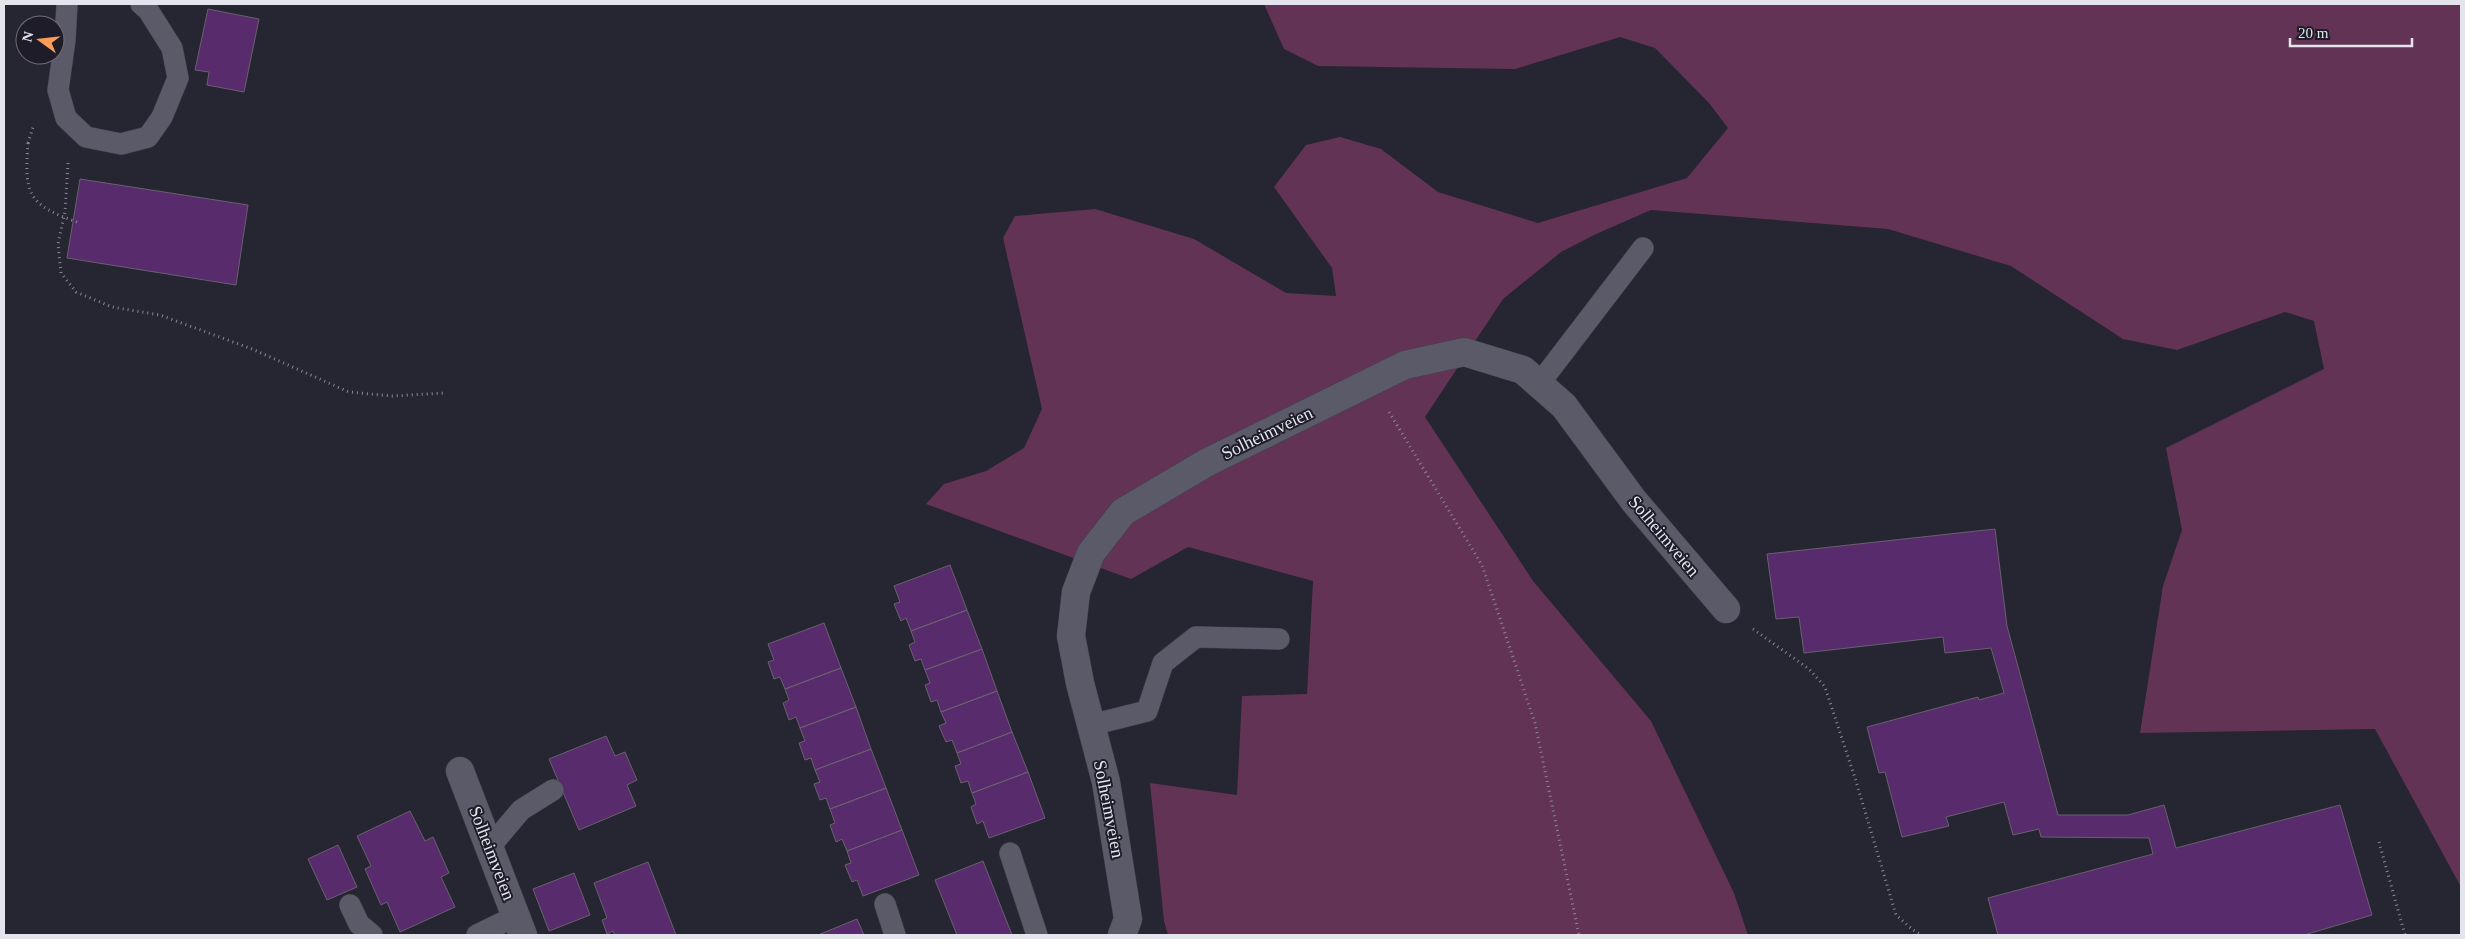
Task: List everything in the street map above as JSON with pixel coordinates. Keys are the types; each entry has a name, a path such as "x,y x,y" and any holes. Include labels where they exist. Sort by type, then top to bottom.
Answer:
{"street":[{"name":"Solheimveien","path":"1128,930 1106,782 1071,636 1076,592 1091,553 1123,512 1206,463 1405,365 1464,352 1523,370 1564,406 1634,501 1726,609"},
{"name":"Solheimveien","path":"460,771 520,926"}],"lane":[{"path":"67,4 65,40 58,90 66,118 86,138 121,144 148,137 162,117 178,78 172,48 148,10 141,4"},
{"path":"1539,384 1643,248"},
{"path":"1091,725 1147,711 1164,663 1196,637 1279,638"},
{"path":"489,848 522,810 553,790"},
{"path":"1010,853 1037,935"},
{"path":"884,904 895,935"},
{"path":"350,905 359,924 372,935"},
{"path":"477,935 520,926"}],"path":[{"path":"66,118 69,173 65,212 58,244 61,274 76,292 112,307 160,314 252,349 349,392 392,396 444,393"},
{"path":"28,143 26,173 34,200 51,213 77,222"},
{"path":"1371,382 1482,565 1535,723 1578,935"},
{"path":"1726,609 1808,669 1825,687 1856,778 1896,915 1913,930 1922,935"},
{"path":"2379,842 2405,935"}],"shaded area":[{"path":"1264,4 2461,4 2461,887 2375,729 2140,733 2163,586 2182,530 2166,448 2324,369 2314,321 2285,312 2177,350 2123,339 2011,266 1888,229 1651,210 1596,234 1561,252 1503,299 1425,417 1533,581 1651,721 1734,893 1748,935 1168,935 1164,921 1150,783 1237,795 1242,696 1307,694 1313,581 1188,547 1131,579 926,504 944,484 986,471 1024,448 1042,409 1003,238 1015,216 1095,209 1194,239 1286,293 1336,296 1332,268 1274,187 1306,145 1340,137 1381,149 1438,192 1538,223 1687,178 1728,128 1709,103 1655,48 1620,37 1515,69 1318,66 1284,49"}],"building":[{"path":"208,9 259,19 244,92 207,85 209,72 195,70"},
{"path":"80,179 248,205 236,285 67,258"},
{"path":"1995,529 2007,626 2058,815 2128,815 2164,805 2176,848 2340,805 2372,915 2304,935 1998,935 1988,898 2153,854 2149,838 2041,837 2039,829 2013,835 2004,802 1946,817 1949,826 1902,837 1885,772 1879,773 1867,727 1978,697 1979,700 2004,693 1991,648 1945,653 1943,637 1804,653 1799,617 1776,619 1767,554"},
{"path":"950,565 967,610 911,631 906,618 901,621 894,604 900,602 894,586"},
{"path":"967,610 982,649 925,670 921,659 915,661 909,645 915,642 911,631"},
{"path":"824,623 841,668 785,689 780,677 774,679 768,662 774,660 768,644"},
{"path":"982,649 997,691 941,712 937,700 931,702 925,685 930,683 925,670"},
{"path":"841,668 856,707 800,728 796,717 789,720 783,703 789,700 785,689"},
{"path":"997,691 1012,732 957,753 952,740 946,742 939,726 946,723 941,712"},
{"path":"856,707 871,749 815,770 811,758 805,760 799,743 805,741 800,728"},
{"path":"1012,732 1028,772 972,793 968,781 961,783 955,766 961,764 957,753"},
{"path":"606,736 615,756 625,752 637,780 627,785 636,806 579,830 549,759"},
{"path":"871,749 886,788 830,809 826,798 820,800 814,784 820,782 815,770"},
{"path":"1028,772 1045,818 989,838 983,821 977,824 971,807 976,804 972,793"},
{"path":"886,788 902,830 847,851 842,839 836,842 830,825 835,823 830,809"},
{"path":"410,811 425,841 433,837 449,873 441,877 455,907 400,932 387,902 381,905 365,869 371,866 357,836"},
{"path":"902,830 919,875 863,896 857,880 852,882 845,865 851,863 847,851"},
{"path":"338,845 357,887 327,900 308,859"},
{"path":"983,861 1012,935 957,935 935,880"},
{"path":"648,862 676,935 615,935 613,931 607,934 602,920 607,918 594,883"},
{"path":"574,873 590,915 549,931 533,889"},
{"path":"857,919 864,935 818,935"}]}
